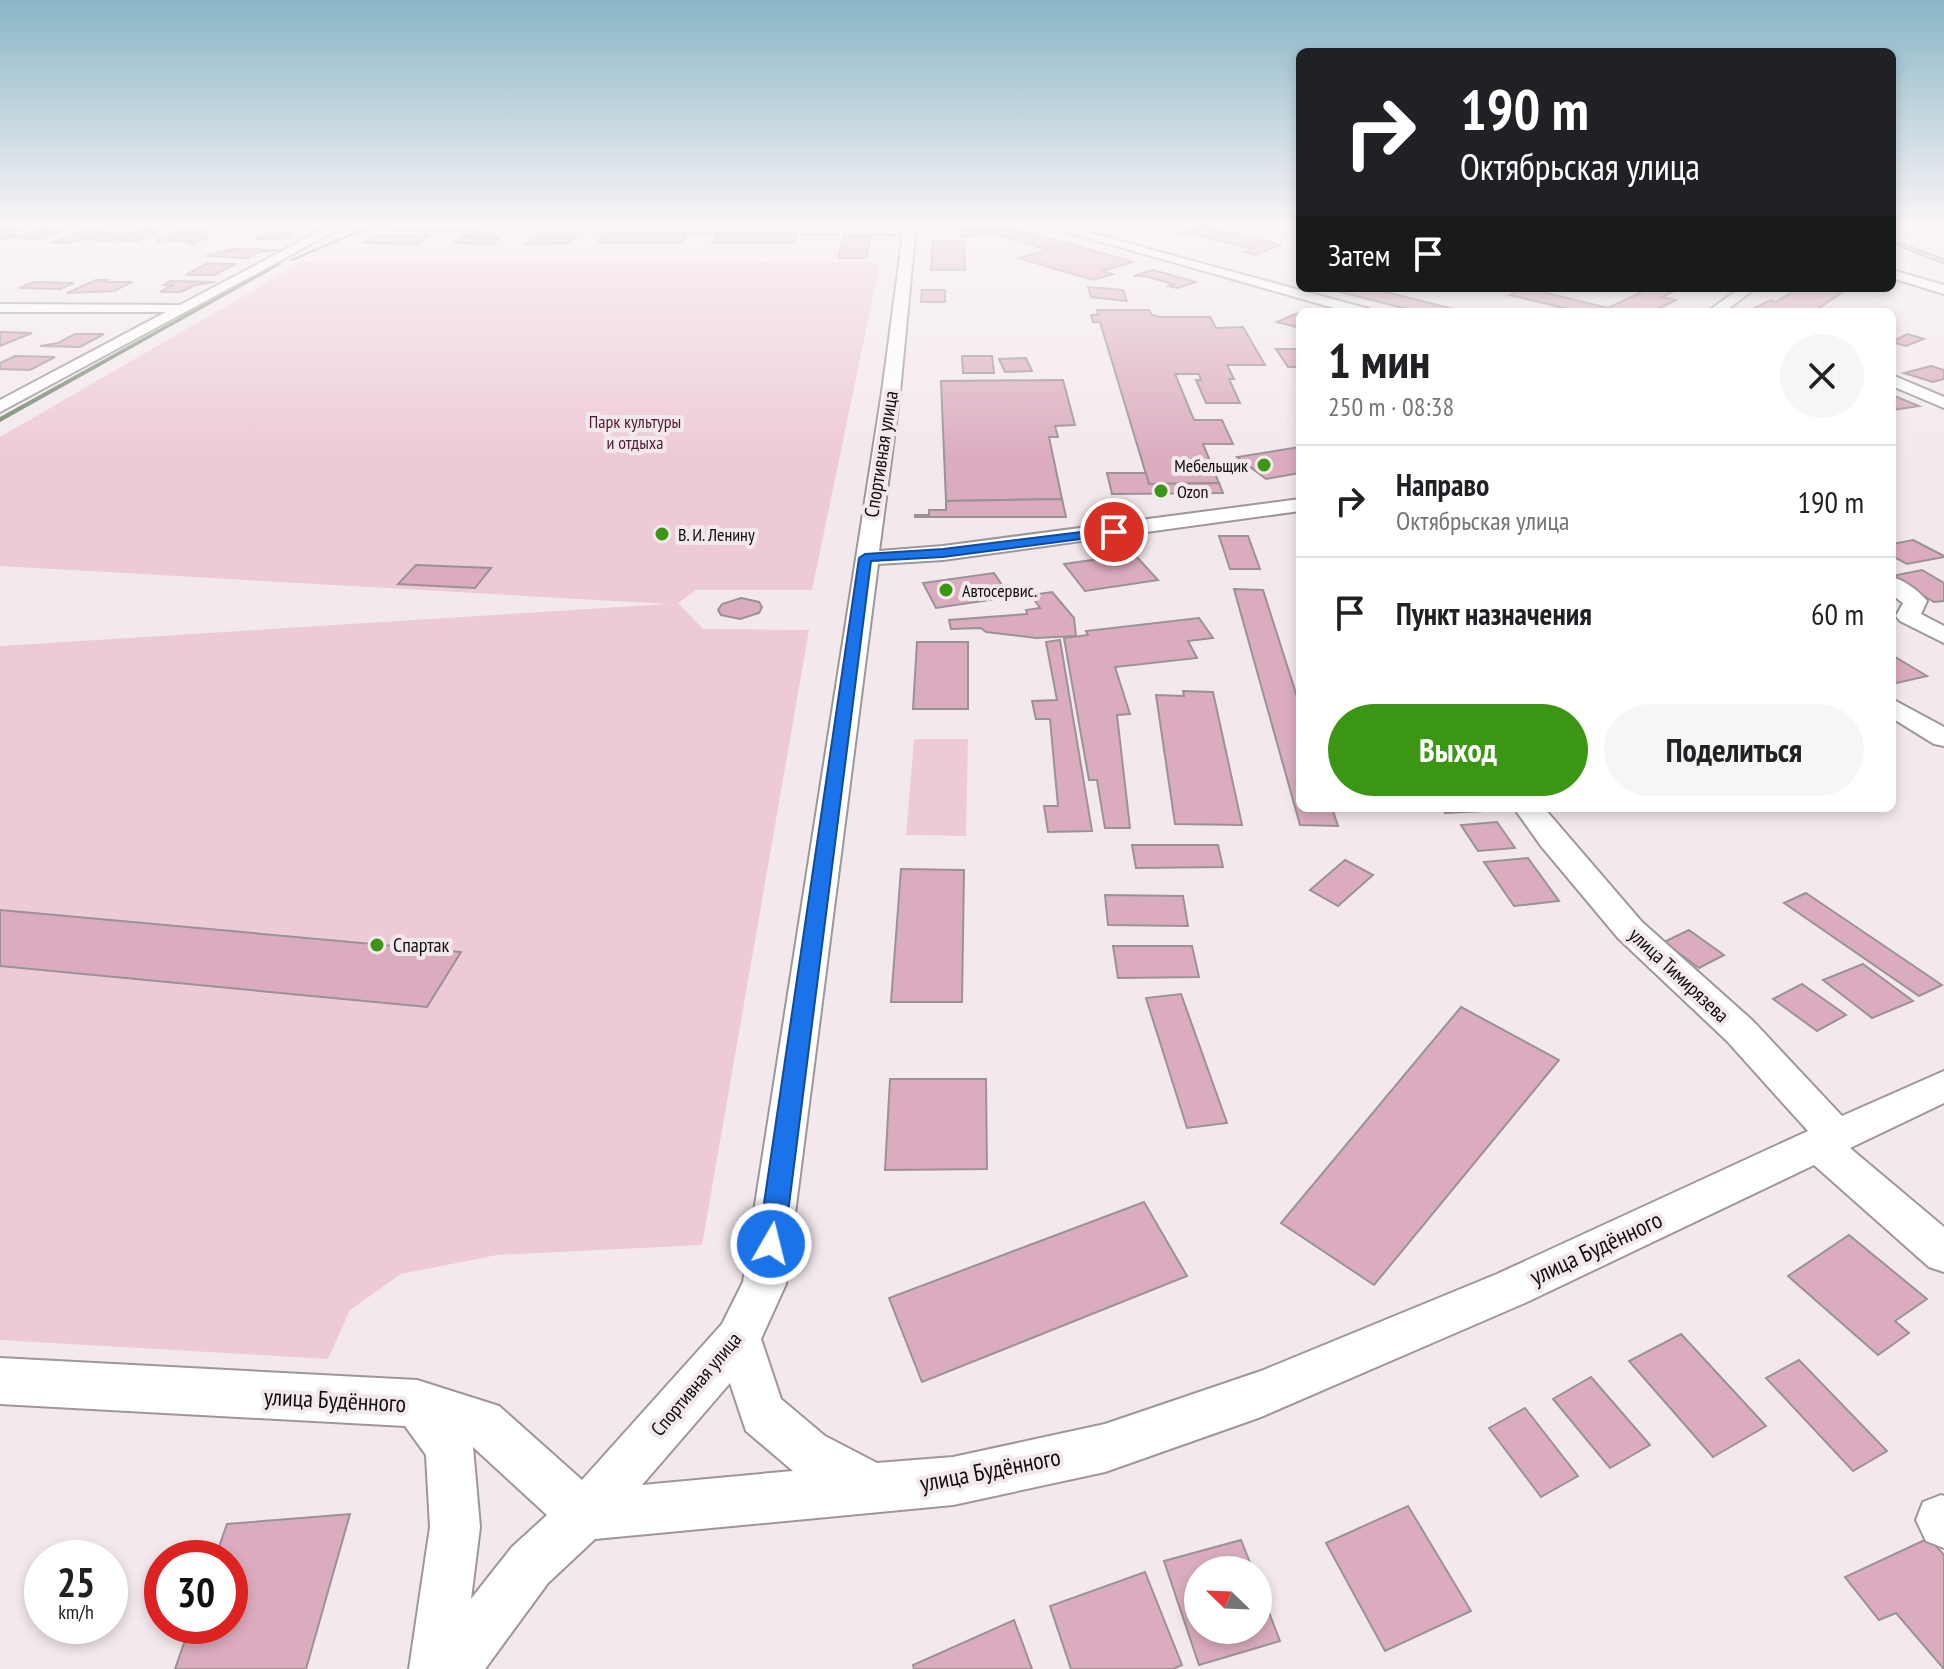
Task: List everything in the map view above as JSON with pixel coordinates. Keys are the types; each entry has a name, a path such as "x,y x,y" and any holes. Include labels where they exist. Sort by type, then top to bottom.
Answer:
{"street":[{"path":"0,407 192,302"},
{"name":"Спортивная улица","path":"452,1669 530,1565 584,1515 738,1339 764,1284 891,392 901,302"},
{"path":"1327,302 1350,308"},
{"path":"0,308 182,307"},
{"path":"1896,382 1944,403"},
{"path":"1925,395 1944,390"},
{"path":"865,558 973,549 1296,506"},
{"path":"1896,587 1915,601 1900,617 1944,636"},
{"path":"1896,709 1944,738"},
{"name":"улица Тимирязева","path":"1532,812 1630,930 1740,1031 1827,1140 1944,1253"},
{"name":"улица Будённого","path":"0,1381 417,1403 482,1423 584,1515 953,1481 1105,1448 1261,1394 1512,1288 1944,1086"},
{"path":"738,1339 763,1414 808,1453 875,1489"},
{"path":"417,1403 449,1447 455,1527 436,1669"}],"green space":[{"name":"Спартак","path":"233,302 872,302 812,590 696,590 678,603 703,629 809,630 702,1245 497,1255 401,1274 350,1310 328,1359 0,1340 0,646 668,604 0,566 0,437"},
{"path":"914,739 968,739 966,836 906,835"}],"building":[{"path":"1379,302 1425,302 1449,308 1402,308"},
{"path":"1538,302 1583,302 1608,308 1564,308"},
{"path":"1621,302 1672,302 1659,308 1608,308"},
{"path":"1767,302 1828,302 1819,308 1754,308"},
{"path":"1097,310 1149,310 1152,315 1160,317 1210,317 1216,328 1243,327 1265,365 1227,365 1234,379 1229,379 1240,403 1206,403 1196,380 1201,380 1199,374 1175,374 1194,420 1222,420 1233,444 1203,444 1219,483 1149,484 1100,322 1093,322 1091,315 1098,315"},
{"path":"1296,314 1296,327 1277,322"},
{"path":"0,332 32,333 0,346"},
{"path":"75,334 104,334 80,347 40,346 58,343"},
{"path":"1907,334 1924,339 1906,346 1896,343 1896,340"},
{"path":"1276,349 1296,349 1296,367 1288,367"},
{"path":"15,356 55,357 30,370 0,369 0,363"},
{"path":"962,356 992,356 994,373 963,373"},
{"path":"1026,358 1032,371 1005,372 999,359"},
{"path":"1931,366 1944,370 1944,379 1933,382 1904,373"},
{"path":"1063,380 1075,425 1055,426 1058,437 1049,437 1062,499 946,501 941,381"},
{"path":"1896,397 1919,406 1896,409"},
{"path":"1296,448 1296,474 1266,479 1237,457"},
{"path":"1107,473 1146,473 1149,484 1219,483 1223,493 1112,494"},
{"path":"1062,499 1066,517 915,517 929,515 929,510 946,510 946,501"},
{"path":"1219,536 1248,536 1260,569 1230,569"},
{"path":"1913,540 1944,557 1907,564 1896,558 1896,543"},
{"path":"1134,554 1158,580 1085,591 1064,564"},
{"path":"416,565 491,568 475,588 398,584"},
{"path":"1922,570 1944,583 1944,601 1934,602 1896,578 1896,575"},
{"path":"994,573 1010,597 936,608 923,583"},
{"path":"1234,589 1263,590 1296,693 1296,811"},
{"path":"1052,592 1074,618 1076,636 1036,638 986,632 981,628 951,629 949,620 1027,614 1026,610 1040,608 1031,595"},
{"path":"741,598 759,602 762,607 759,613 740,619 721,615 718,610 722,604"},
{"path":"1199,618 1213,638 1188,641 1197,658 1115,667 1130,714 1117,715 1130,828 1105,828 1097,780 1089,780 1064,638 1088,635 1086,631"},
{"path":"1060,640 1092,831 1048,832 1044,806 1058,806 1050,719 1036,719 1032,701 1057,700 1046,642"},
{"path":"917,642 968,642 968,709 913,709"},
{"path":"1896,657 1927,676 1896,683"},
{"path":"1183,691 1213,692 1242,825 1175,824 1156,695 1184,696"},
{"path":"1296,812 1333,812 1338,826 1300,825"},
{"path":"1497,822 1515,848 1478,851 1461,825"},
{"path":"1132,845 1218,845 1223,867 1136,868"},
{"path":"1528,858 1559,901 1514,906 1484,862"},
{"path":"1345,860 1373,875 1338,906 1310,890"},
{"path":"901,869 964,870 962,1002 891,1002"},
{"path":"1806,893 1942,985 1919,996 1784,903"},
{"path":"1105,895 1183,896 1188,926 1108,925"},
{"path":"0,910 461,952 427,1007 0,966"},
{"path":"1689,930 1724,955 1699,968 1664,942"},
{"path":"1113,946 1192,946 1199,977 1118,978"},
{"path":"1863,964 1913,1001 1872,1018 1823,980"},
{"path":"1802,984 1846,1015 1817,1031 1773,999"},
{"path":"1181,994 1227,1123 1187,1128 1146,998"},
{"path":"1461,1007 1559,1060 1374,1285 1281,1223"},
{"path":"890,1079 986,1079 987,1169 885,1170"},
{"path":"1144,1202 1187,1276 922,1382 889,1298"},
{"path":"1849,1235 1927,1299 1895,1321 1909,1333 1878,1355 1788,1276"},
{"path":"1681,1334 1766,1426 1713,1457 1629,1361"},
{"path":"1799,1360 1887,1451 1853,1471 1766,1378"},
{"path":"1591,1377 1650,1445 1610,1468 1553,1399"},
{"path":"1525,1408 1578,1476 1541,1497 1489,1428"},
{"path":"1408,1506 1471,1611 1385,1651 1326,1543"},
{"path":"350,1514 306,1669 175,1669 184,1644 248,1644 248,1540 221,1540 227,1524"},
{"path":"1929,1538 1944,1555 1944,1669 1896,1613 1879,1620 1845,1577"},
{"path":"1241,1540 1247,1556 1184,1556 1184,1620 1164,1561"},
{"path":"1145,1572 1182,1665 1173,1669 1071,1669 1050,1606"},
{"path":"1014,1620 1032,1669 914,1669 913,1665"},
{"path":"1272,1620 1280,1641 1272,1643"},
{"path":"1192,1644 1270,1644 1199,1665"}],"waterway":[{"path":"0,420 212,302"}],"place":[{"name":"Мебельщик","path":"1264,465"},
{"name":"Ozon","path":"1161,491"},
{"name":"В. И. Ленину","path":"662,534"},
{"name":"Автосервис.","path":"946,590"},
{"name":"Спартак","path":"377,945"}],"route":[{"path":"771,1244 865,558 943,553 1114,532"}],"park label":[{"name":"Парк культуры и отдыха","path":"635,431"}]}
